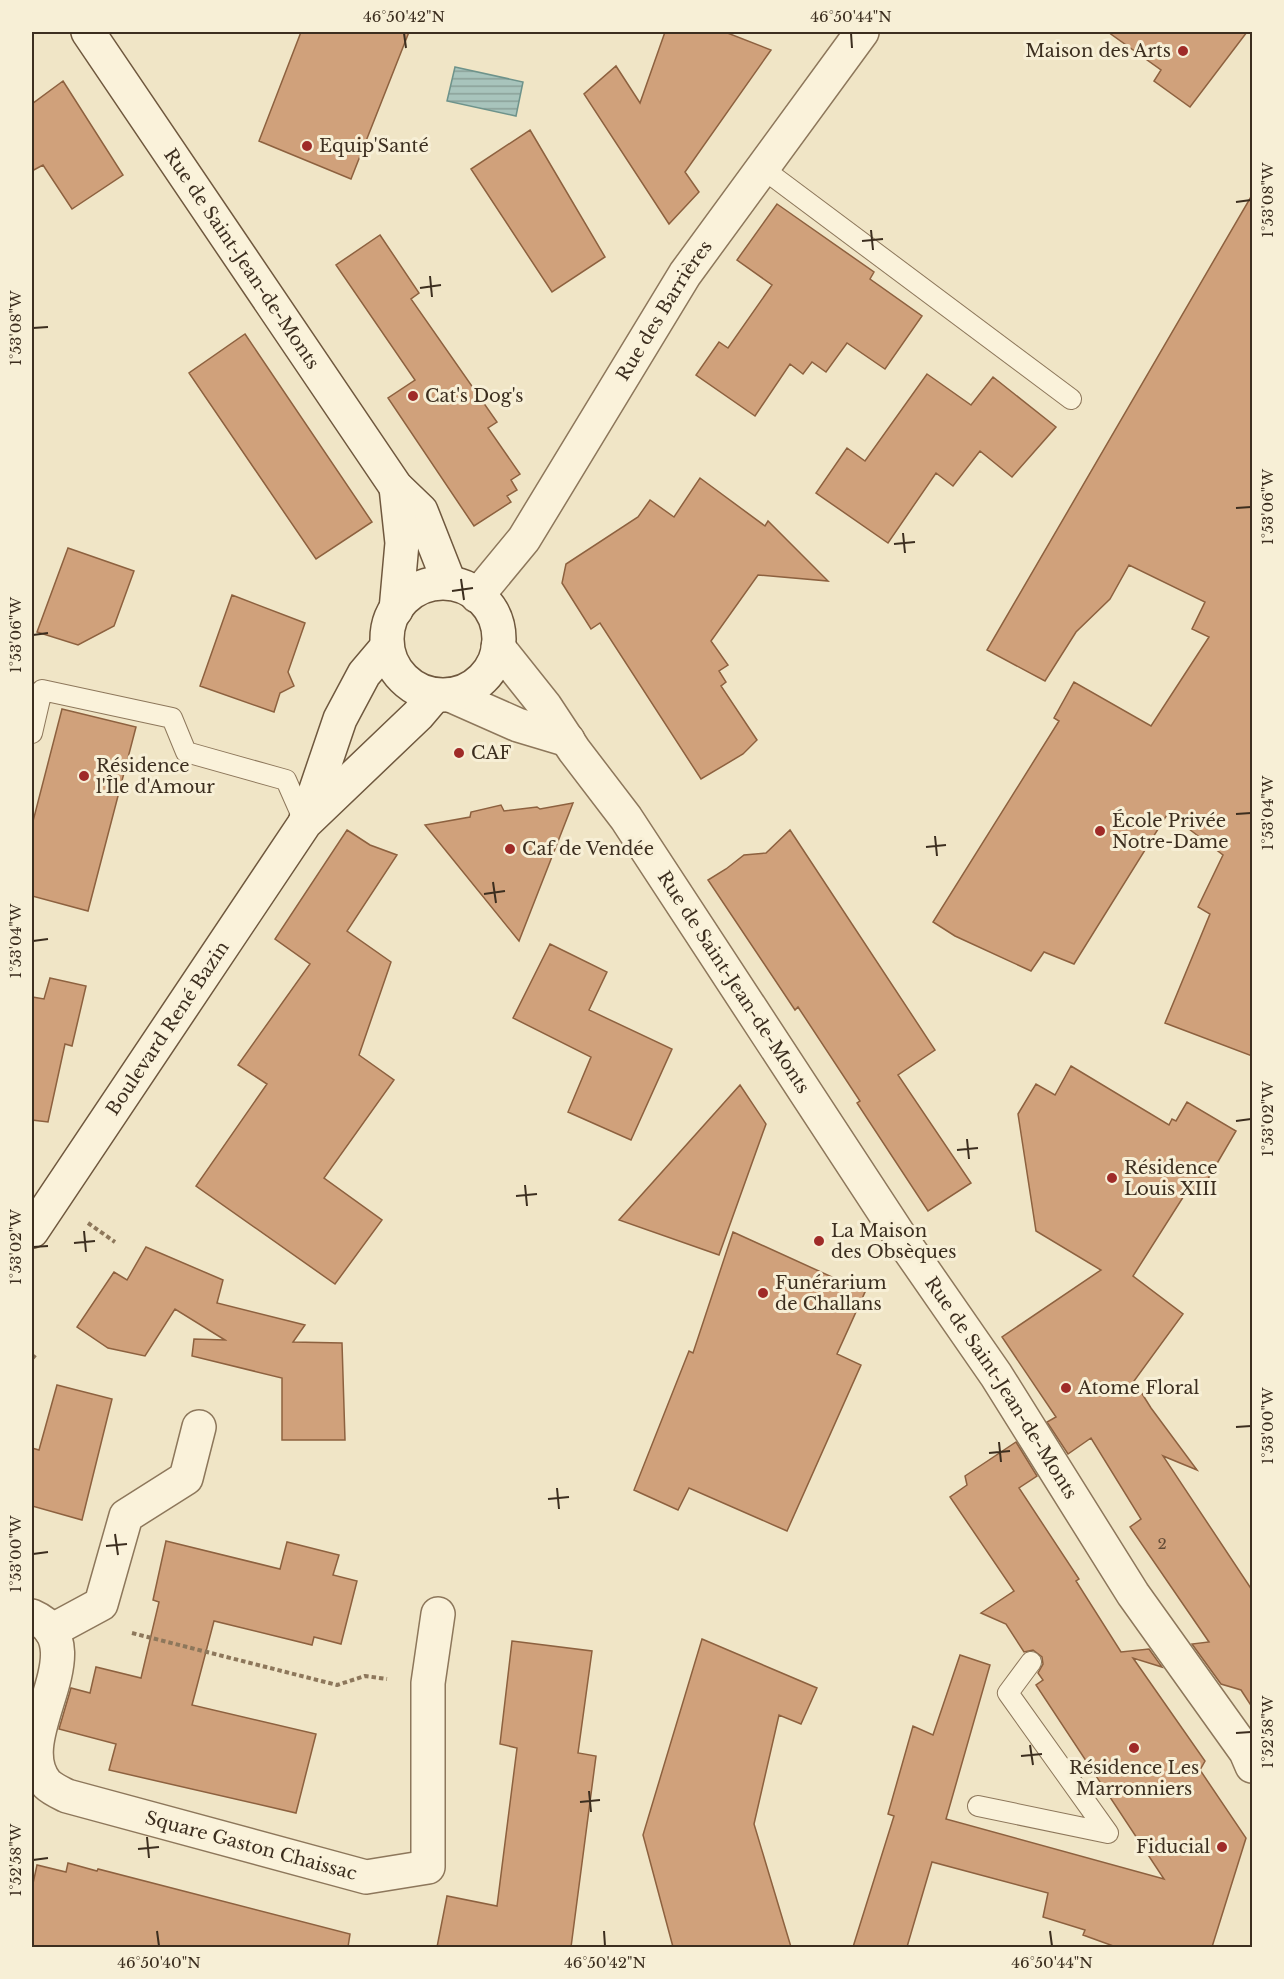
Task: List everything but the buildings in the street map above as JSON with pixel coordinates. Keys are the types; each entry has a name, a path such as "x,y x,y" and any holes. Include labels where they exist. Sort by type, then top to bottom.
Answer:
{"street":[{"name":"Rue de Saint-Jean-de-Monts","path":"88,32 396,487 421,511 463,589"},
{"name":"Rue des Barrières","path":"463,589 524,539 685,274 862,32"},
{"name":"Rue de Saint-Jean-de-Monts","path":"396,487 402,543 396,610"},
{"path":"443,695 474,687 490,670 498,647 497,626 490,609 463,589 414,590 396,610 386,648 397,671 412,686 443,695 518,725 568,741"},
{"name":"Rue de Saint-Jean-de-Monts","path":"498,647 545,706 568,741 626,818 901,1238 996,1375 1133,1594 1250,1757"},
{"name":"Boulevard René Bazin","path":"305,823 340,719 364,674 386,648"},
{"name":"Boulevard René Bazin","path":"32,1231 305,823 418,715 443,695"},
{"path":"41,1623 102,1604 126,1516 186,1478 199,1427"},
{"name":"Square Gaston Chaissac","path":"41,1623 56,1645 57,1667 35,1748 39,1770 47,1785 67,1796 366,1877 428,1867 428,1683 438,1614"}],"lane":[{"path":"762,168 1071,399"},
{"path":"32,733 42,690 172,718 186,752 286,780 305,823"},
{"path":"978,1806 1108,1833 1008,1693 1031,1662"}],"path":[{"path":"32,1355 37,1359"},
{"path":"102,1604 129,1632 338,1685 365,1676 428,1683"}],"water":[{"path":"455,67 523,82 516,116 447,101"}],"place":[{"name":"Maison des Arts","path":"1183,51"},
{"name":"Equip'Santé","path":"307,146"},
{"name":"Cat's Dog's","path":"413,396"},
{"name":"CAF","path":"459,753"},
{"name":"Résidence l'Île d'Amour","path":"84,776"},
{"name":"École Privée Notre-Dame","path":"1100,831"},
{"name":"Caf de Vendée","path":"510,849"},
{"name":"Résidence Louis XIII","path":"1112,1178"},
{"name":"La Maison des Obsèques","path":"819,1241"},
{"name":"Funérarium de Challans","path":"763,1293"},
{"name":"Atome Floral","path":"1066,1388"},
{"name":"Résidence Les Marronniers","path":"1134,1748"},
{"name":"Fiducial","path":"1222,1847"}]}
